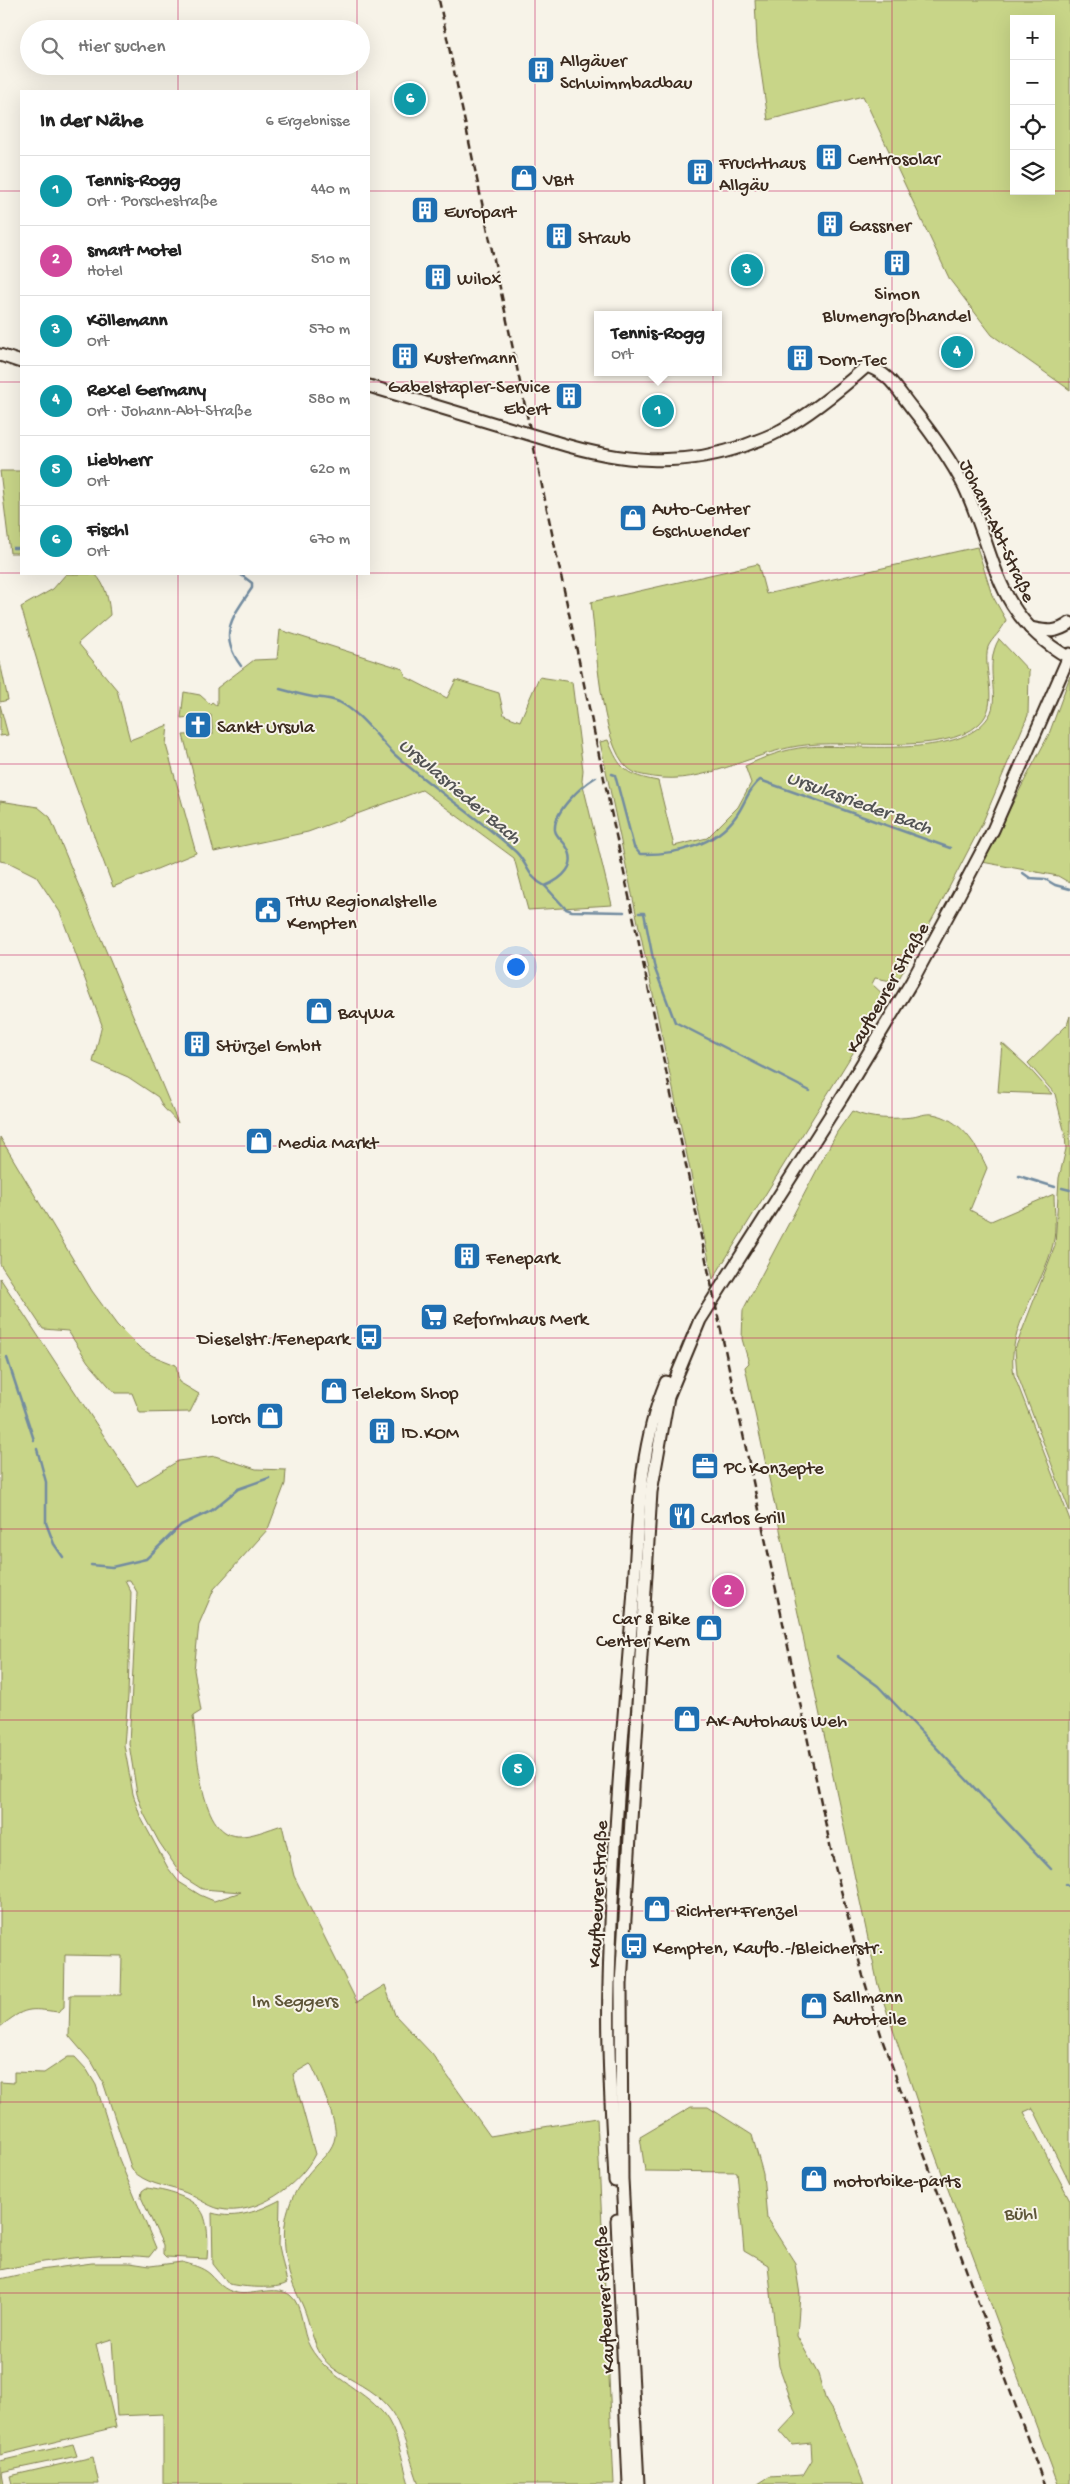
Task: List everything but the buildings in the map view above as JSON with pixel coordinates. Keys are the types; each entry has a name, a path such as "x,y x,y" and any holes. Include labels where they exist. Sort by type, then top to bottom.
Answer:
{"main road":[{"path":"0,356 20,362"},
{"name":"Johann-Abt-Straße","path":"370,386 595,454 649,461 698,458 728,451 786,428 867,366 884,373 938,444 963,486 1002,588 1028,628 1069,656"},
{"path":"1028,628 1049,632 1060,630 1070,623"},
{"name":"Kaufbeurer Straße","path":"629,2484 609,2048 609,1984 622,1747 643,1462 658,1400 681,1346 700,1320 907,990 993,830 1069,656"},
{"name":"Kaufbeurer Straße","path":"638,2484 622,2179 621,1984 651,1492 668,1397 700,1320"}],"green space":[{"path":"755,0 1070,0 1070,390 992,335 950,280 863,96 768,120 757,43"},
{"path":"0,471 20,471 20,553 10,553"},
{"path":"977,547 992,595 1006,620 988,647 989,707 979,724 963,734 943,740 919,743 818,744 798,746 691,777 672,778 643,775 628,768 619,756 605,715 591,602 758,564 766,594"},
{"path":"65,575 96,575 99,578 108,599 110,615 78,643 117,690 130,740 168,725 166,745 196,853 113,887 71,774 21,607 53,589"},
{"path":"280,630 403,669 406,677 447,698 456,680 499,693 504,715 520,721 539,677 572,682 583,770 582,781 612,905 528,910 514,858 422,790 308,832 214,852 183,735 213,734 211,715 181,718 184,692 200,695 210,704 212,702 217,706 217,688 254,660 277,659"},
{"path":"999,639 1029,671 1028,715 982,824 897,982 875,978 872,984 887,998 713,1279 600,742 608,740 616,758 626,770 638,776 658,781 674,846 707,838 738,807 751,783 745,766 799,748 931,745 955,739 975,730 989,716 992,709 992,659"},
{"path":"0,662 8,700 0,702"},
{"path":"1070,676 1070,883 1058,876 982,862 1049,734"},
{"path":"0,705 8,735 0,736"},
{"path":"0,801 38,807 50,817 178,1123 163,1107 158,1097 128,1077 93,1062 102,1025 60,912 36,876 10,863 0,861"},
{"path":"1070,1016 1070,1512 1017,1374 1015,1349 1055,1246 1059,1178 1066,1149 1065,1134 1055,1094 1028,1063 1067,1025"},
{"path":"1002,1043 1027,1066 1052,1094 998,1092"},
{"name":"Bühl","path":"852,1111 882,1118 905,1118 932,1114 951,1121 959,1127 973,1142 987,1168 970,1210 991,1221 1054,1194 1055,1225 1053,1244 1020,1325 1015,1341 1013,1358 1014,1375 1070,1520 1070,2183 1033,2108 1024,2112 1070,2200 1070,2484 1058,2484 933,2149 878,1985 745,1367 749,1363 742,1339 743,1310 837,1132"},
{"path":"0,1137 92,1291 117,1325 140,1348 153,1356 176,1365 179,1382 199,1394 190,1412 140,1413 132,1393 115,1393 88,1362 68,1331 43,1329 0,1264"},
{"name":"Im Seggers","path":"0,1278 137,1486 178,1461 215,1456 256,1469 286,1470 285,1484 268,1529 214,1589 199,1624 194,1670 201,1711 193,1716 198,1766 207,1805 214,1820 224,1831 237,1836 254,1834 282,1825 294,1876 357,2002 385,1985 395,2015 432,2054 490,2136 597,2118 614,2484 419,2484 398,2423 388,2407 369,2390 326,2362 313,2338 302,2304 290,2277 284,2242 287,2214 291,2202 305,2178 330,2149 335,2137 331,2112 310,2064 293,2074 315,2154 308,2166 288,2187 261,2203 248,2208 220,2209 186,2193 149,2181 132,2170 103,2082 93,2064 69,2036 70,1995 121,1995 122,1956 65,1955 64,2007 58,2012 27,2010 21,2012 0,2027","holes":["125,1580 130,1580 137,1592 129,1744 137,1794 144,1814 159,1842 183,1877 202,1889 241,1892 214,1901 179,1882 168,1868 140,1816 133,1794 124,1745 128,1696 131,1592"]},
{"path":"68,2057 75,2057 87,2070 96,2085 119,2159 156,2248 149,2257 93,2256 0,2270 0,2082 14,2083 14,2072 44,2073"},
{"path":"691,2107 708,2107 752,2135 763,2174 767,2219 795,2263 800,2295 797,2336 818,2374 826,2401 838,2420 864,2484 758,2484 769,2477 803,2475 812,2460 811,2443 792,2445 780,2431 796,2414 779,2366 768,2265 744,2251 737,2172 645,2171 640,2137"},
{"path":"146,2188 187,2199 200,2209 207,2227 207,2259 166,2257 163,2254 163,2245 141,2197 142,2191"},
{"path":"280,2200 279,2246 287,2283 276,2287 250,2287 229,2284 213,2264 212,2213 239,2215 264,2208"},
{"path":"182,2262 204,2270 232,2292 243,2294 278,2291 290,2295 298,2306 307,2341 317,2357 325,2366 365,2396 388,2420 396,2437 409,2484 163,2484 163,2414 117,2416 112,2339 96,2344 116,2427 0,2455 0,2279 40,2270 92,2263 130,2263 150,2266"},
{"path":"73,2444 77,2456 1,2472 3,2484 0,2484 0,2461"},
{"path":"93,2457 99,2484 12,2484 10,2476"}],"waterway":[{"name":"Ursulasrieder Bach","path":"13,548 20,548"},
{"name":"Ursulasrieder Bach","path":"241,575 252,583 252,588 234,617 229,635 234,655 241,666"},
{"name":"Ursulasrieder Bach","path":"280,689 339,702 354,712 409,767 516,852 535,879 545,886 563,875 570,865 570,853 555,830 558,815 569,800 596,777"},
{"name":"Ursulasrieder Bach","path":"612,774 615,775 634,847 640,854 667,853 693,847 717,835 736,816 752,788 760,780 950,848"},
{"name":"Ursulasrieder Bach","path":"1023,873 1030,878 1045,879 1055,885 1070,889"},
{"path":"545,886 566,909 572,911 624,912"},
{"path":"639,913 644,913 655,969 675,1022 810,1091"},
{"path":"1019,1176 1055,1187"},
{"path":"1062,1188 1070,1190"},
{"path":"7,1358 34,1440"},
{"path":"37,1449 46,1482 46,1523 54,1544 63,1557"},
{"path":"91,1565 112,1567 146,1559 181,1525 211,1511 238,1489 269,1478"},
{"path":"837,1656 878,1686 1051,1869"},
{"path":"1066,1884 1070,1887"}],"railway":[{"path":"439,0 833,1859 863,1976 883,2041 1044,2484"}],"place":[{"name":"Allgäuer Schwimmbadbau","path":"541,70"},
{"name":"Fischl","path":"410,99"},
{"name":"Centrosolar","path":"829,157"},
{"name":"Fruchthaus Allgäu","path":"700,172"},
{"name":"VBH","path":"524,178"},
{"name":"Europart","path":"425,210"},
{"name":"Gassner","path":"830,224"},
{"name":"Straub","path":"559,236"},
{"name":"Simon Blumengroßhandel","path":"897,263"},
{"name":"Köllemann","path":"747,270"},
{"name":"Wilox","path":"438,277"},
{"name":"Rexel Germany","path":"957,352"},
{"name":"Kustermann","path":"405,356"},
{"name":"Dorn-Tec","path":"800,358"},
{"name":"Gabelstapler-Service Ebert","path":"569,396"},
{"name":"Tennis-Rogg","path":"658,411"},
{"name":"Auto-Center Gschwender","path":"633,518"},
{"name":"Sankt Ursula","path":"198,725"},
{"name":"THW Regionalstelle Kempten","path":"268,910"},
{"name":"BayWa","path":"319,1011"},
{"name":"Stürzel GmbH","path":"197,1044"},
{"name":"Media Markt","path":"259,1141"},
{"name":"Fenepark","path":"467,1256"},
{"name":"Reformhaus Merk","path":"434,1317"},
{"name":"Dieselstr./Fenepark","path":"369,1337"},
{"name":"Telekom Shop","path":"334,1391"},
{"name":"Lorch","path":"270,1416"},
{"name":"ID.KOM","path":"382,1431"},
{"name":"PC Konzepte","path":"705,1466"},
{"name":"Carlos Grill","path":"682,1516"},
{"name":"smart Motel","path":"728,1591"},
{"name":"Car & Bike Center Kern","path":"709,1628"},
{"name":"AK Autohaus Weh","path":"687,1719"},
{"name":"Liebherr","path":"518,1770"},
{"name":"Richter+Frenzel","path":"657,1909"},
{"name":"Kempten, Kaufb.-/Bleicherstr.","path":"634,1946"},
{"name":"Sallmann Autoteile","path":"814,2006"},
{"name":"motorbike-parts","path":"814,2179"}]}
